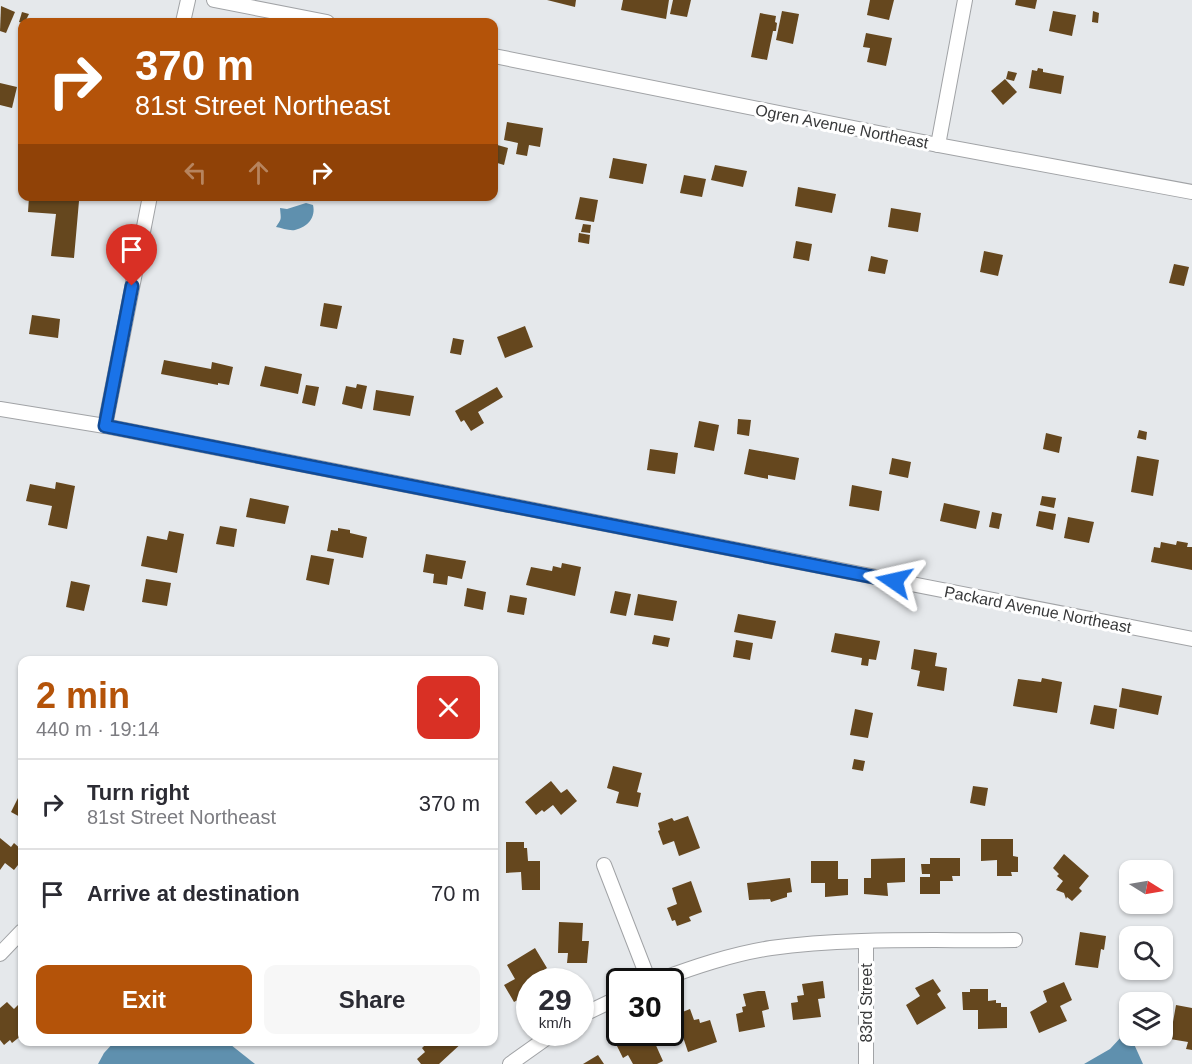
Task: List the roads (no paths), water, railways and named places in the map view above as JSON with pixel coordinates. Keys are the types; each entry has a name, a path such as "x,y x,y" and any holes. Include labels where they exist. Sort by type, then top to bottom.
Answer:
{"street":[{"path":"184,18 188,0"},
{"path":"214,0 306,18"},
{"path":"938,145 965,0"},
{"name":"Ogren Avenue Northeast","path":"498,57 938,145 1192,192"},
{"path":"105,426 149,201"},
{"name":"Packard Avenue Northeast","path":"0,409 105,426 1192,639"},
{"path":"604,865 644,968"},
{"path":"0,954 18,935"},
{"path":"684,972 727,957 770,948 807,944 1015,940"},
{"name":"83rd Street","path":"866,942 866,1064"},
{"path":"510,1064 535,1046"}],"water":[{"path":"306,203 313,205 314,209 307,224 295,230 276,227 281,219 280,208 287,209"},
{"path":"1119,1039 1119,1046 1135,1046 1143,1064 1084,1064 1110,1049"},
{"path":"110,1046 232,1046 255,1064 98,1064"}]}
